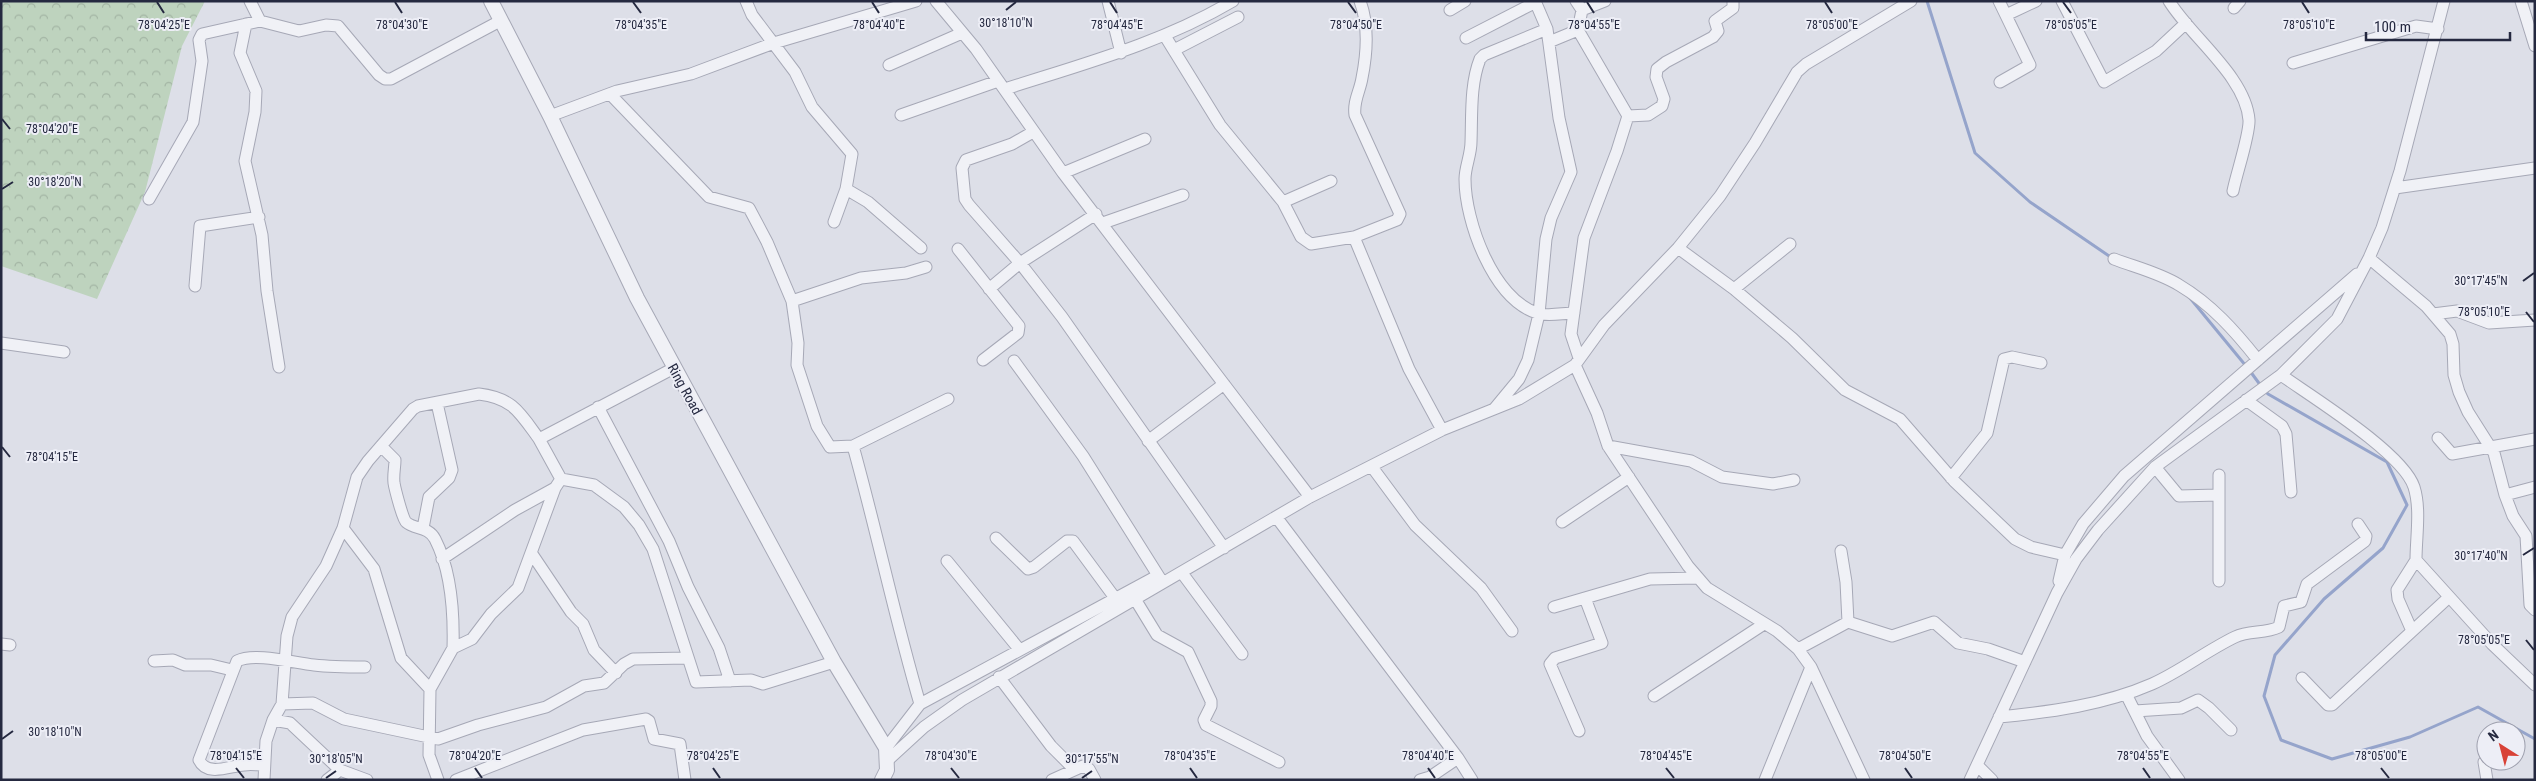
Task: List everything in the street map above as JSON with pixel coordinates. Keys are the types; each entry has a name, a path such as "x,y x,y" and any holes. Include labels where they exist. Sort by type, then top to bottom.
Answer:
{"street":[{"path":"250,1 260,21"},
{"name":"Ring Road","path":"490,1 550,116 622,268 674,368 834,662 887,768"},
{"path":"746,1 752,15 795,72 812,107 852,154 846,188 834,222"},
{"path":"550,116 610,94 691,74 774,43 916,1"},
{"path":"936,1 1001,85 1063,173 1310,497"},
{"path":"1108,1 1121,53"},
{"path":"901,115 1001,85 1121,53 1165,36 1233,1"},
{"path":"1165,36 1220,125 1283,202 1301,237 1309,244 1354,238 1397,220 1400,214 1354,116 1354,107 1363,71 1367,24 1360,1"},
{"path":"1450,10 1465,1"},
{"path":"1605,1 1579,6 1578,30 1628,116"},
{"path":"1628,116 1648,115 1662,106 1664,99 1656,77 1658,69 1666,62 1713,37 1718,31 1714,26 1715,21 1732,8 1733,1"},
{"path":"887,768 920,704 1115,598 1182,573 1310,497 1442,430 1519,399 1577,362 1604,325 1678,248 1720,196 1755,143 1797,72 1806,64 1911,1"},
{"path":"1999,1 2030,66 2000,82"},
{"path":"2006,15 2036,1"},
{"path":"2062,1 2104,82 2156,51 2186,23"},
{"path":"2169,1 2235,82 2245,104 2249,121 2233,191"},
{"path":"1970,780 2057,593 2076,559 2098,530 2155,467 2281,375 2334,323 2369,258 2395,188 2444,1"},
{"path":"2521,1 2534,39"},
{"path":"1466,38 1536,2 1547,29 1559,118 1571,172 1551,218 1546,239 1539,314 1523,374 1493,410"},
{"path":"1174,50 1238,17"},
{"path":"149,199 193,122 202,61 199,38 202,34 260,21 299,31 326,25 338,26 379,75 385,79 397,76 500,21"},
{"path":"246,24 240,50 256,91 256,112 245,161 259,217 266,266 267,291 279,368"},
{"path":"2293,63 2416,26 2438,29"},
{"path":"1547,29 1484,55 1480,59 1473,102 1471,153 1464,178 1466,196 1477,240 1500,284 1526,309 1539,314 1574,313"},
{"path":"1549,42 1578,30"},
{"path":"889,65 962,33"},
{"path":"610,94 709,197 749,208 771,251 792,302 798,343 797,365 817,426 830,447 853,446 948,398"},
{"path":"1628,116 1584,238 1571,341 1577,362 1608,446 1697,578 1714,593 1764,624 1798,649 1811,667 1864,780"},
{"path":"1034,132 1012,144 970,157 962,168 966,199 969,205 1020,262 1062,317 1224,548"},
{"path":"1063,173 1145,139"},
{"path":"2395,188 2535,168"},
{"path":"1283,202 1330,181"},
{"path":"846,188 868,202 921,248"},
{"path":"989,289 1020,262 1099,218 1182,195"},
{"path":"195,286 200,226 259,217"},
{"path":"1354,238 1409,368 1442,430"},
{"path":"1734,289 1790,244"},
{"path":"958,248 1020,329 983,360"},
{"path":"1678,248 1734,289 1792,338 1845,390 1900,419 1951,478 2021,544 2065,555"},
{"path":"2369,258 2433,314 2450,334 2453,344 2454,375 2459,392 2468,412 2495,456 2505,495 2513,516 2526,536 2530,605 2535,610"},
{"path":"2114,259 2180,285 2216,312 2235,330 2255,362"},
{"path":"792,302 861,278 906,273 926,267"},
{"path":"2057,593 2065,555 2083,524 2124,476 2362,270"},
{"path":"2433,314 2454,310 2489,323 2535,320"},
{"path":"1,343 64,352"},
{"path":"1951,478 1987,433 2004,359 2012,357 2041,363"},
{"path":"1014,361 1083,456 1160,580"},
{"path":"538,439 674,368"},
{"path":"2281,375 2356,429 2396,461 2408,476 2414,488 2416,502 2416,560 2397,590 2398,599 2412,631"},
{"path":"1148,441 1224,384"},
{"path":"264,780 266,740 273,720 282,704 287,660 287,636 294,611 326,566 343,528 357,478 381,446 413,409 437,402 479,394 502,398 516,407 538,439 558,483 532,554 514,593 491,614 472,639 453,648"},
{"path":"2250,397 2286,434 2291,492"},
{"path":"423,528 430,498 449,478 452,470 437,402"},
{"path":"598,408 669,541 688,587 726,662 730,681"},
{"path":"2438,438 2452,454 2535,439"},
{"path":"381,446 395,460 393,481 402,518 409,524 423,528 435,539 442,558 454,609 453,648 430,689 429,755 438,780"},
{"path":"853,446 902,643 920,704"},
{"path":"1608,446 1691,461 1722,477 1773,484 1794,480"},
{"path":"1372,467 1415,525 1481,588 1512,631"},
{"path":"2155,467 2179,496 2218,496"},
{"path":"2219,475 2219,581"},
{"path":"1562,522 1629,477"},
{"path":"442,558 558,483 594,485 624,507 639,525 653,549 694,680 698,683 751,680 763,684 834,662"},
{"path":"2505,495 2535,487"},
{"path":"1277,518 1458,758 1472,780"},
{"path":"1999,717 2059,710 2126,694 2152,684 2243,633 2272,630 2279,627 2284,606 2301,602 2307,584 2365,541 2366,536 2358,524"},
{"path":"343,528 374,569 401,658 430,689"},
{"path":"996,538 1028,569 1034,567 1067,541 1073,541 1115,598"},
{"path":"1841,551 1846,582 1848,622"},
{"path":"532,554 571,612 583,624 594,650 616,673"},
{"path":"2416,560 2448,598 2532,678"},
{"path":"947,561 1019,649"},
{"path":"1182,573 1242,654"},
{"path":"1554,607 1650,579 1697,578"},
{"path":"887,768 924,727 999,677 1135,599 1160,580"},
{"path":"1579,731 1550,664 1555,658 1602,643 1585,598"},
{"path":"2302,678 2328,705 2332,705 2448,598"},
{"path":"1135,599 1157,636 1185,648 1190,655 1212,703 1204,720 1206,725 1279,762"},
{"path":"1798,649 1848,622 1892,636 1934,622 1958,643 2025,662"},
{"path":"1654,696 1764,624"},
{"path":"264,765 244,765 217,769 200,762 232,670 237,661 244,658 287,660 311,665 365,667"},
{"path":"282,704 313,703 344,719 438,740 478,724 546,707 584,686 604,683 624,664 633,659 687,658"},
{"path":"154,661 173,660 185,665 211,665 232,670"},
{"path":"1765,780 1811,667"},
{"path":"999,677 1051,746 1073,768"},
{"path":"2126,694 2148,736 2179,780"},
{"path":"2135,712 2181,708 2198,700 2231,730"},
{"path":"456,780 484,774 583,730 646,719 649,721 654,739 680,744 686,780"},
{"path":"273,720 290,723 340,770 367,780"},
{"path":"1420,780 1458,758"},
{"path":"1977,765 1992,780"},
{"path":"1052,780 1073,768 1087,766 1095,780"},
{"path":"327,780 340,770"}],"green space":[{"path":"1,1 205,1 182,46 145,192 97,299 1,266"}],"waterway":[{"path":"1927,1 1975,153 2030,202 2112,258"},
{"path":"2190,298 2246,366"},
{"path":"2250,371 2261,386"},
{"path":"2265,391 2387,462 2407,505 2383,548 2324,599 2275,655 2264,696 2281,740 2332,759 2410,737 2478,707 2535,739"}]}
